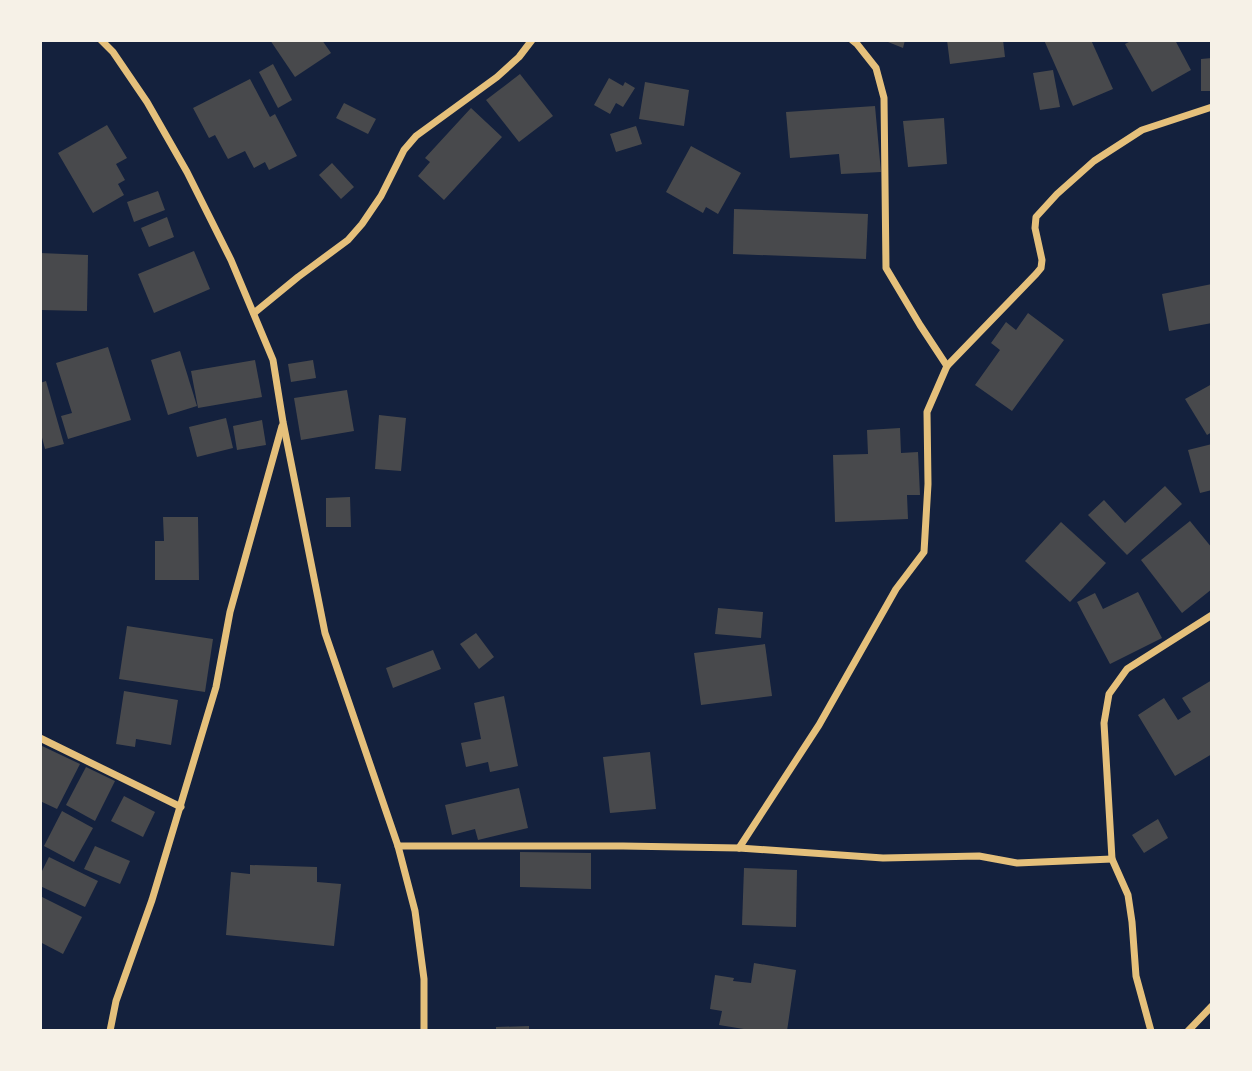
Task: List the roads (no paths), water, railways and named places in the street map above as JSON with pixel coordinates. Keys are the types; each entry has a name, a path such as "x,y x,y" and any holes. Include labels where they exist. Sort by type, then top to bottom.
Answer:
{"street":[{"path":"101,40 113,52 147,102 187,172 231,260 274,360 283,422 325,633 398,846 415,911 424,979 424,1031"},
{"path":"254,313 348,240 381,196 404,150 415,136 497,77 519,57 532,40"},
{"path":"852,40 876,68 884,98 886,268 947,366"},
{"path":"739,848 819,725 896,589 924,552 928,412 947,366 1041,268 1036,217 1094,161 1142,130 1212,107"},
{"path":"110,1031 116,1001 152,900 216,687 230,612 283,422"},
{"path":"1151,1031 1136,976 1128,895 1112,859 1104,723 1109,694 1127,669 1212,615"},
{"path":"40,738 181,807"},
{"path":"398,846 739,848 883,858 979,856 1017,863 1112,859"},
{"path":"1188,1031 1212,1006"}]}
